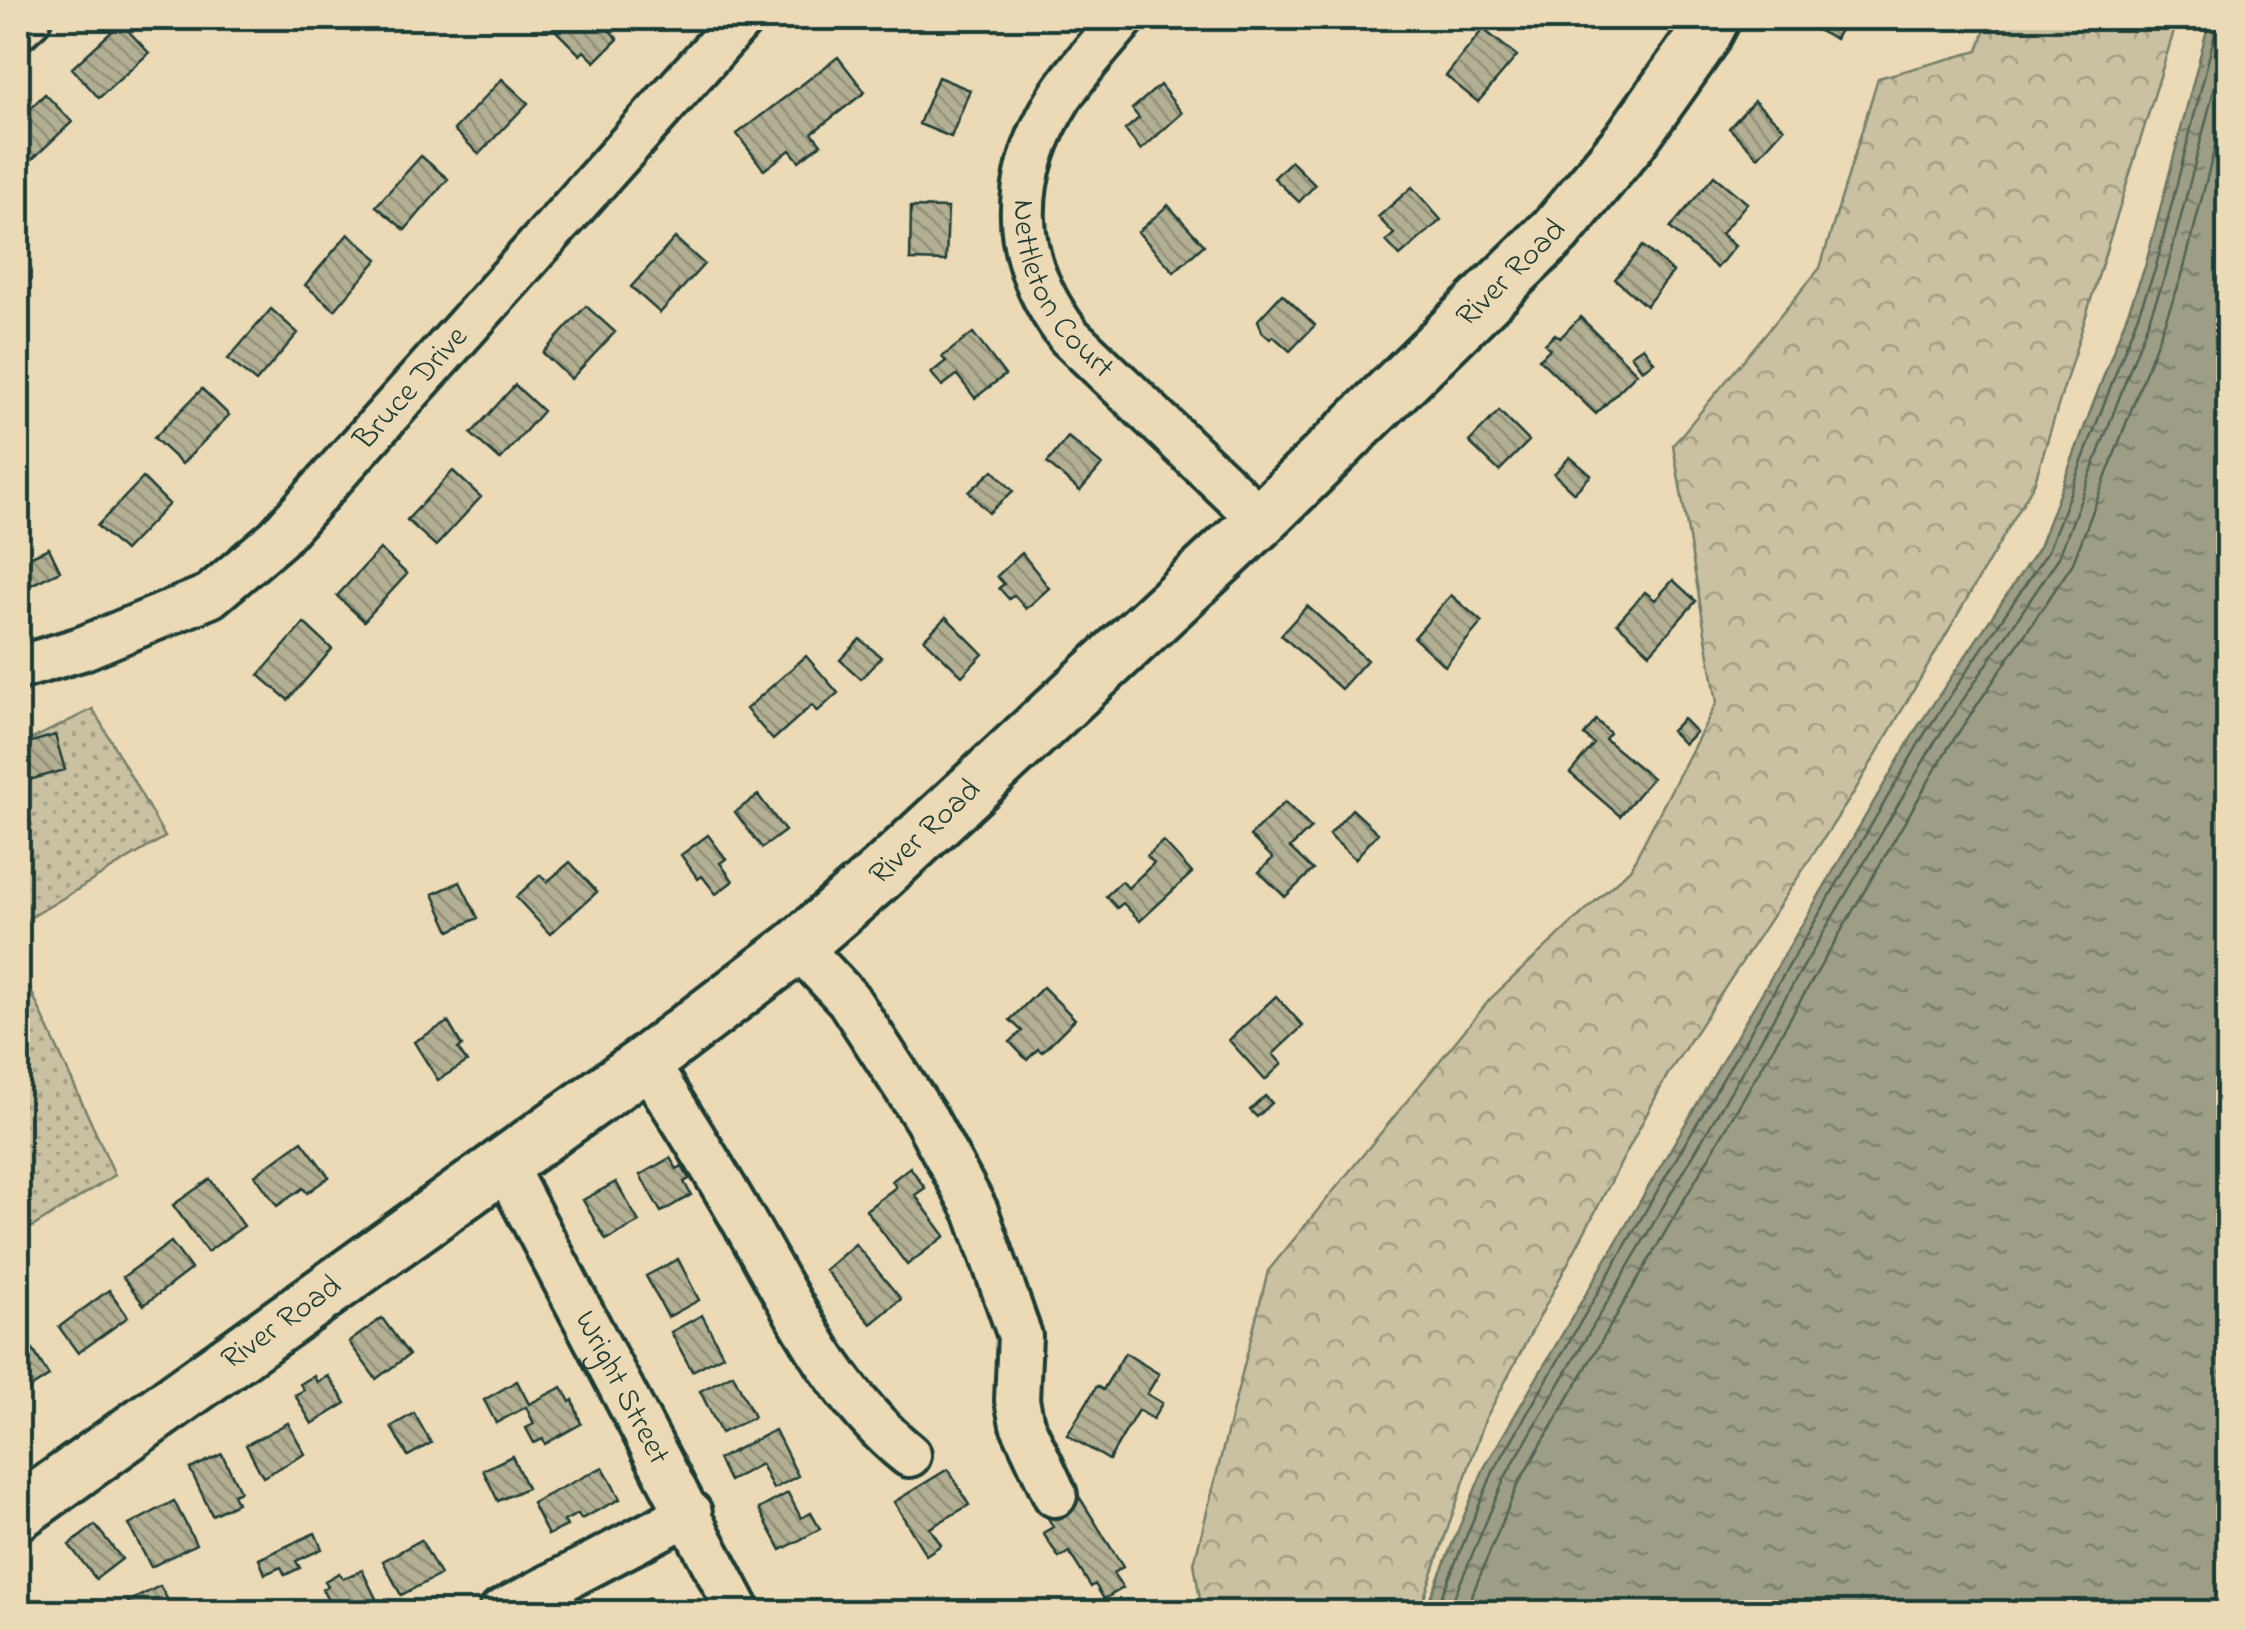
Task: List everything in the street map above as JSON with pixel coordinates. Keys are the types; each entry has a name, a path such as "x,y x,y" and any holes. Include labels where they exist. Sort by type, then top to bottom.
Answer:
{"main road":[{"name":"River Road","path":"18,1512 646,1062 798,946 946,815 1261,520 1556,230 1629,142 1713,18"}],"street":[{"path":"18,28 29,18"},
{"name":"Bruce Drive","path":"18,668 80,649 210,596 278,538 742,18"},
{"name":"Nettleton Court","path":"1123,18 1062,95 1040,134 1024,178 1023,232 1035,276 1049,310 1069,336 1261,520"},
{"path":"798,946 848,999 926,1119 976,1211 1020,1336 1017,1400 1022,1424 1055,1495"},
{"path":"646,1062 705,1154 838,1382 882,1434 909,1455"},
{"name":"Wright Street","path":"504,1165 739,1612"},
{"path":"501,1612 690,1514"}],"green space":[{"path":"1989,18 2178,18 2034,484 1853,794 1668,1074 1485,1420 1419,1612 1202,1612 1194,1563 1268,1271 1491,998 1630,869 1717,702 1673,445 1820,268 1878,78 1978,51"},
{"path":"93,709 165,837 18,925 18,832 32,825 18,802 18,746"},
{"path":"18,962 115,1175 18,1236"}],"water":[{"path":"2210,18 2228,18 2228,1612 1424,1612 1484,1468 1917,728 2039,547 2145,267"}],"building":[{"path":"563,18 615,18 607,28 618,39 595,62 584,51 580,55 553,28"},
{"path":"1808,18 1846,18 1835,39 1805,24"},
{"path":"121,23 149,53 99,98 72,68"},
{"path":"1483,29 1517,56 1478,102 1446,76"},
{"path":"838,57 865,92 812,133 821,144 799,161 790,150 764,170 737,134"},
{"path":"938,77 970,90 951,137 919,124"},
{"path":"502,79 528,103 479,154 454,130"},
{"path":"1160,85 1182,113 1141,150 1125,130 1139,118 1132,109"},
{"path":"45,94 72,122 22,169 18,164 18,120"},
{"path":"1754,101 1784,128 1758,157 1729,128"},
{"path":"421,156 448,179 405,230 376,206"},
{"path":"1291,161 1315,185 1299,202 1274,178"},
{"path":"1714,176 1747,203 1721,234 1735,246 1717,268 1670,228"},
{"path":"1412,187 1441,220 1400,256 1386,241 1394,234 1378,217"},
{"path":"1168,205 1204,245 1174,272 1138,232"},
{"path":"911,207 948,208 946,261 910,260"},
{"path":"348,234 378,259 335,310 305,285"},
{"path":"675,238 704,264 660,313 631,287"},
{"path":"1643,246 1673,272 1646,306 1615,279"},
{"path":"1282,294 1315,325 1290,351 1262,332 1258,320"},
{"path":"586,306 615,332 571,379 543,353"},
{"path":"271,309 298,333 256,382 228,359"},
{"path":"1580,317 1637,373 1596,414 1539,359 1550,349 1545,344 1555,334 1560,338"},
{"path":"973,333 1005,375 975,398 957,375 942,386 931,373 946,361 942,357"},
{"path":"1643,347 1654,362 1642,370 1631,355"},
{"path":"515,385 543,411 500,460 471,434"},
{"path":"202,389 229,415 182,464 154,438"},
{"path":"1499,411 1529,441 1499,471 1469,442"},
{"path":"1068,437 1102,465 1080,491 1047,463"},
{"path":"1570,457 1591,475 1574,493 1554,474"},
{"path":"993,470 1013,491 989,513 969,492"},
{"path":"453,471 481,497 436,546 407,520"},
{"path":"143,478 169,504 124,551 97,526"},
{"path":"49,548 60,571 18,591 18,550 25,559"},
{"path":"380,549 407,574 364,621 337,596"},
{"path":"1022,553 1049,588 1026,609 1014,595 1009,599 999,588 1004,584 997,576"},
{"path":"1673,580 1696,601 1650,653 1617,623 1645,592 1655,600"},
{"path":"1451,595 1482,622 1445,666 1414,638"},
{"path":"1307,606 1367,660 1341,689 1281,635"},
{"path":"946,617 983,654 962,676 924,639"},
{"path":"304,623 332,649 288,700 259,675"},
{"path":"860,639 881,657 861,679 840,660"},
{"path":"806,656 838,693 817,712 812,705 773,740 746,709"},
{"path":"1683,719 1696,732 1684,744 1671,731"},
{"path":"1596,720 1610,733 1605,739 1652,778 1620,816 1570,773 1594,744 1584,735"},
{"path":"55,735 65,770 18,783 18,746"},
{"path":"758,795 785,831 762,848 735,812"},
{"path":"1285,802 1311,828 1290,848 1313,870 1285,897 1259,872 1273,858 1250,836"},
{"path":"1352,809 1378,833 1355,859 1329,835"},
{"path":"708,835 726,859 720,863 733,881 716,894 702,876 698,879 681,855"},
{"path":"1163,841 1192,873 1140,921 1123,903 1117,908 1106,896 1122,881 1128,888 1154,863 1147,856"},
{"path":"570,862 597,892 550,934 516,897 540,875 547,882"},
{"path":"460,882 478,918 450,931 433,894"},
{"path":"1043,987 1075,1019 1042,1052 1038,1049 1027,1060 1010,1042 1022,1031 1010,1020"},
{"path":"1276,996 1303,1026 1273,1054 1282,1064 1265,1080 1229,1040"},
{"path":"448,1022 467,1062 438,1080 414,1042"},
{"path":"1265,1096 1272,1103 1257,1117 1250,1110"},
{"path":"302,1141 329,1177 307,1193 303,1188 277,1206 255,1175"},
{"path":"670,1158 677,1169 682,1166 691,1195 661,1212 640,1175"},
{"path":"910,1167 925,1188 915,1195 945,1236 907,1265 866,1210 896,1187 892,1181"},
{"path":"210,1179 244,1226 207,1252 173,1205"},
{"path":"616,1182 639,1222 606,1240 583,1200"},
{"path":"171,1242 191,1269 144,1305 123,1277"},
{"path":"855,1244 901,1299 871,1324 825,1270"},
{"path":"678,1259 699,1300 668,1317 646,1276"},
{"path":"109,1290 128,1317 78,1353 59,1327"},
{"path":"702,1315 723,1355 692,1371 671,1332"},
{"path":"382,1318 409,1355 376,1379 349,1342"},
{"path":"32,1348 49,1376 18,1396 18,1357"},
{"path":"1125,1353 1159,1374 1147,1394 1162,1403 1153,1419 1138,1410 1109,1460 1067,1435 1097,1386 1103,1390"},
{"path":"733,1374 754,1417 721,1433 700,1391"},
{"path":"314,1376 317,1382 328,1376 346,1403 312,1424 295,1395 304,1390 300,1384"},
{"path":"517,1381 529,1404 562,1387 570,1402 573,1400 581,1424 545,1444 543,1439 534,1443 526,1428 534,1424 526,1407 496,1423 484,1400"},
{"path":"414,1413 431,1443 408,1456 391,1427"},
{"path":"288,1423 305,1454 263,1477 246,1445"},
{"path":"775,1430 798,1476 773,1489 761,1464 729,1481 718,1459"},
{"path":"222,1454 240,1491 233,1494 237,1503 212,1515 190,1469"},
{"path":"512,1456 527,1488 498,1501 483,1470"},
{"path":"603,1467 620,1499 581,1519 578,1514 564,1521 567,1526 548,1535 532,1503"},
{"path":"948,1469 969,1505 930,1528 941,1545 926,1555 894,1502"},
{"path":"788,1493 801,1518 811,1513 820,1529 781,1550 759,1509"},
{"path":"1080,1498 1123,1567 1113,1573 1123,1588 1104,1599 1095,1584 1091,1587 1069,1552 1059,1558 1043,1533 1053,1527 1048,1518"},
{"path":"174,1501 196,1544 151,1567 129,1525"},
{"path":"95,1525 122,1559 96,1579 69,1545"},
{"path":"315,1533 322,1549 296,1561 300,1568 285,1575 281,1567 265,1574 259,1559"},
{"path":"421,1540 440,1575 401,1595 383,1561"},
{"path":"362,1570 380,1607 369,1612 334,1612 322,1589 328,1586 325,1581 339,1573 343,1579"},
{"path":"160,1586 174,1611 133,1612 128,1602"},
{"path":"650,1598 657,1612 618,1612"},
{"path":"292,1600 298,1612 266,1612"}]}
